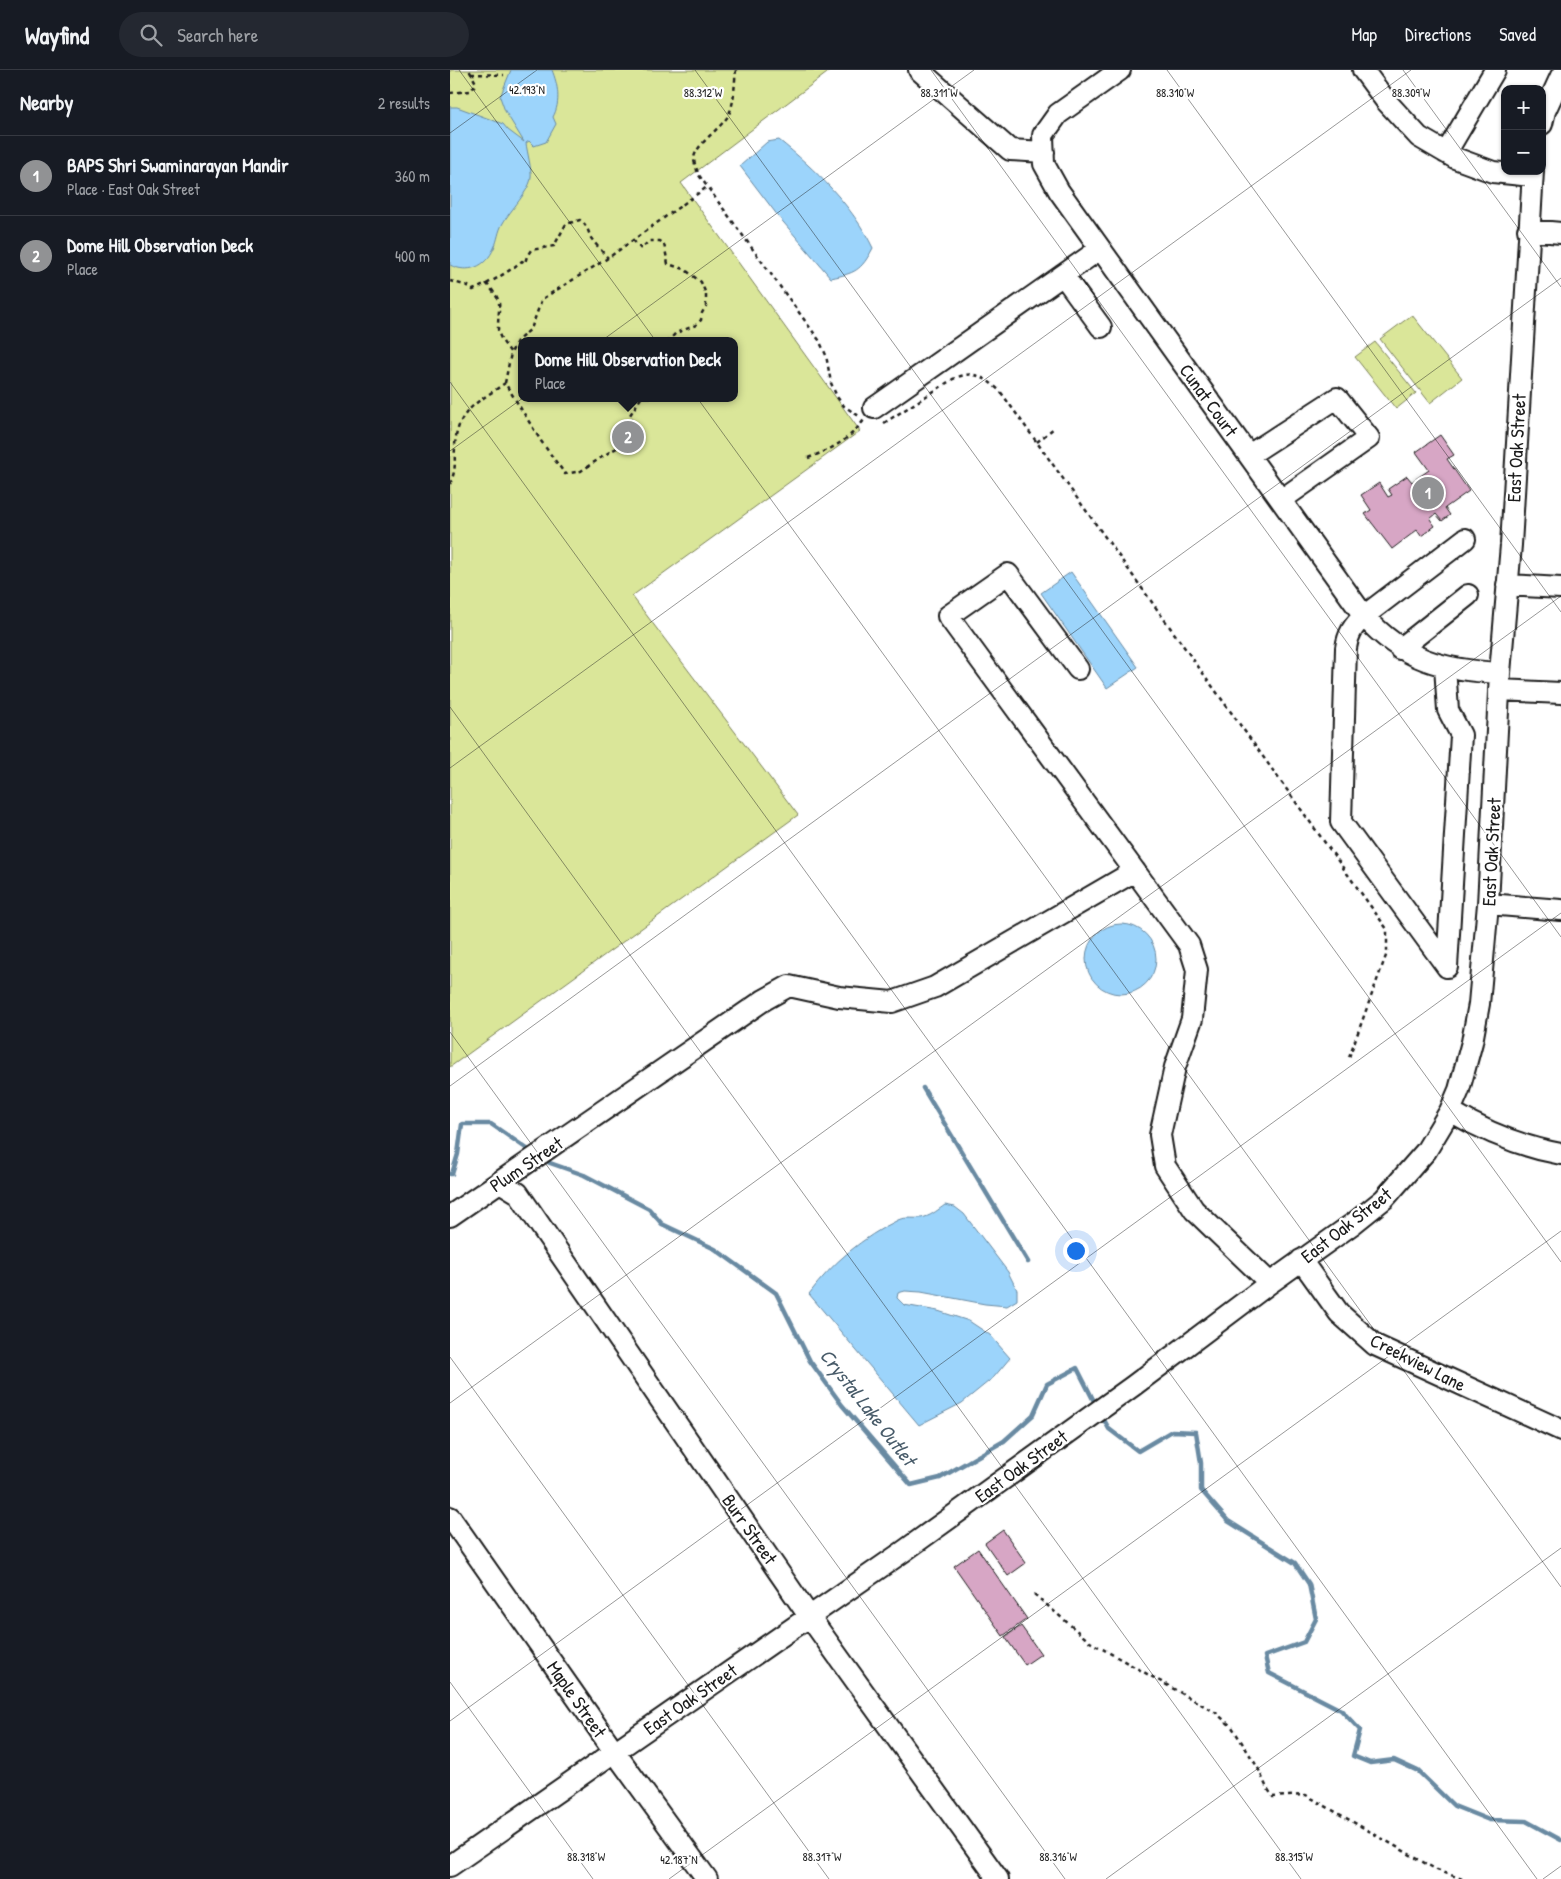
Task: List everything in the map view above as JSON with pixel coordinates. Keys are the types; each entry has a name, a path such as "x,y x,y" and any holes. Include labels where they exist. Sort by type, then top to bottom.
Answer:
{"street":[{"path":"918,70 1010,150 1044,152"},
{"name":"Cunat Court","path":"1120,70 1058,114 1043,135 1044,164 1059,192 1364,616 1382,635 1400,649 1427,662 1471,671 1500,682 1561,693"},
{"path":"1446,153 1495,70"},
{"path":"1373,75 1386,101 1419,137 1455,158 1493,172 1501,172"},
{"path":"1546,109 1561,76"},
{"name":"East Oak Street","path":"450,1866 904,1551 1133,1386 1384,1199 1426,1151 1450,1111 1463,1076 1477,1023 1488,904 1532,175"},
{"path":"1528,230 1561,233"},
{"path":"872,419 1100,249"},
{"path":"1063,275 1101,327"},
{"path":"1248,455 1338,398 1369,438 1281,500"},
{"path":"1445,667 1448,710 1461,735 1447,967 1342,822 1346,648 1351,629 1364,616 1465,539"},
{"path":"1078,669 1008,574 948,616 1189,945 1198,970 1192,1019 1175,1066 1160,1135 1165,1166 1194,1210 1270,1283"},
{"path":"1507,585 1561,588"},
{"path":"1400,649 1468,595"},
{"name":"Plum Street","path":"450,1216 756,1006 789,986 839,997 892,1002 935,987 1135,870"},
{"path":"1488,904 1561,910"},
{"path":"1450,1111 1469,1122 1522,1144 1561,1154"},
{"name":"Burr Street","path":"500,1182 518,1193 809,1616 998,1879"},
{"name":"Creekview Lane","path":"1301,1260 1339,1313 1375,1345 1561,1430"},
{"name":"Maple Street","path":"450,1517 614,1751 707,1879"}],"path":[{"path":"450,93 471,91 476,83 469,70"},
{"path":"486,74 487,70"},
{"path":"736,70 733,101 729,114 722,125 695,153 694,160 698,174 819,340 826,356 831,383 837,397 844,406 872,419 887,423 962,374 975,374 986,379 1000,391 1387,929 1387,953 1349,1057"},
{"path":"471,74 504,75"},
{"path":"522,337 531,330 542,299 608,258 707,186"},
{"path":"450,281 473,290 481,288 486,283 506,274 522,262 525,263 526,256 531,250 554,246 566,224 580,220 590,232 592,240 608,258"},
{"path":"633,240 640,248 650,241 660,241 664,244 668,264 684,269 701,282 706,294 706,306 700,320 696,325 676,333 672,337"},
{"path":"486,283 496,295 500,307 498,329 502,340 511,353"},
{"path":"450,484 456,465 455,445 464,416 471,406 481,398 496,391 505,383 511,353 518,340"},
{"path":"505,383 541,442 566,474 582,471 634,439 630,415 638,402"},
{"path":"808,458 832,449 872,419"},
{"path":"1037,442 1054,428"},
{"path":"1034,1594 1090,1642 1215,1712 1232,1727 1273,1796 1306,1795 1437,1870 1462,1879"}],"green space":[{"path":"450,70 831,70 681,183 860,431 632,596 798,815 450,1067"},
{"path":"1412,315 1462,378 1430,403 1380,339"},
{"path":"1375,342 1416,393 1396,409 1355,357"}],"water":[{"path":"511,70 552,70 558,94 556,111 553,117 556,124 546,142 534,146 529,141 526,143 531,170 530,182 524,194 501,226 491,255 476,267 470,269 457,268 450,265 450,107 457,107 503,124 524,142 505,111 500,97"},
{"path":"779,140 832,189 865,232 873,248 865,262 857,270 831,278 778,216 740,166 767,142"},
{"path":"1071,572 1138,667 1107,688 1041,593"},
{"path":"1128,924 1141,930 1150,939 1154,945 1156,959 1154,973 1146,984 1135,992 1114,994 1107,992 1096,984 1088,973 1086,952 1088,945 1096,934 1107,926"},
{"path":"945,1205 955,1207 964,1214 1008,1272 1017,1290 1017,1300 1007,1306 985,1304 921,1292 905,1291 898,1293 897,1298 904,1305 938,1311 969,1321 990,1335 1010,1358 994,1377 962,1403 919,1425 809,1294 838,1261 873,1234 904,1218 925,1217"}],"building":[{"path":"1440,435 1454,455 1447,459 1469,491 1445,508 1450,515 1442,521 1436,514 1430,519 1435,526 1421,536 1417,530 1392,549 1365,514 1371,510 1361,495 1379,483 1388,497 1392,495 1388,489 1407,476 1412,482 1429,470 1416,452"},
{"path":"1003,1530 1026,1563 1008,1576 985,1543"},
{"path":"978,1549 1027,1619 1003,1636 954,1566"},
{"path":"1021,1626 1041,1654 1025,1665 1005,1637"}],"waterway":[{"path":"923,1088 1028,1262"},
{"name":"Crystal Lake Outlet","path":"450,1174 452,1174 458,1154 462,1124 491,1124 533,1153"},
{"name":"Crystal Lake Outlet","path":"542,1159 584,1175 649,1209 662,1224 715,1249 776,1293 810,1361 842,1405 911,1485 940,1478 1004,1441 1033,1415 1047,1384 1077,1368 1097,1407"},
{"name":"Crystal Lake Outlet","path":"1102,1416 1109,1429 1138,1451 1172,1431 1196,1432 1201,1463 1201,1490 1228,1521 1295,1563 1309,1584 1316,1619 1304,1642 1265,1656 1269,1673 1341,1710 1360,1730 1353,1756 1370,1763 1394,1760 1418,1771 1454,1806 1489,1820 1526,1821 1561,1840"}],"place":[{"name":"Dome Hill Observation Deck","path":"628,437"},
{"name":"BAPS Shri Swaminarayan Mandir","path":"1428,493"}]}
